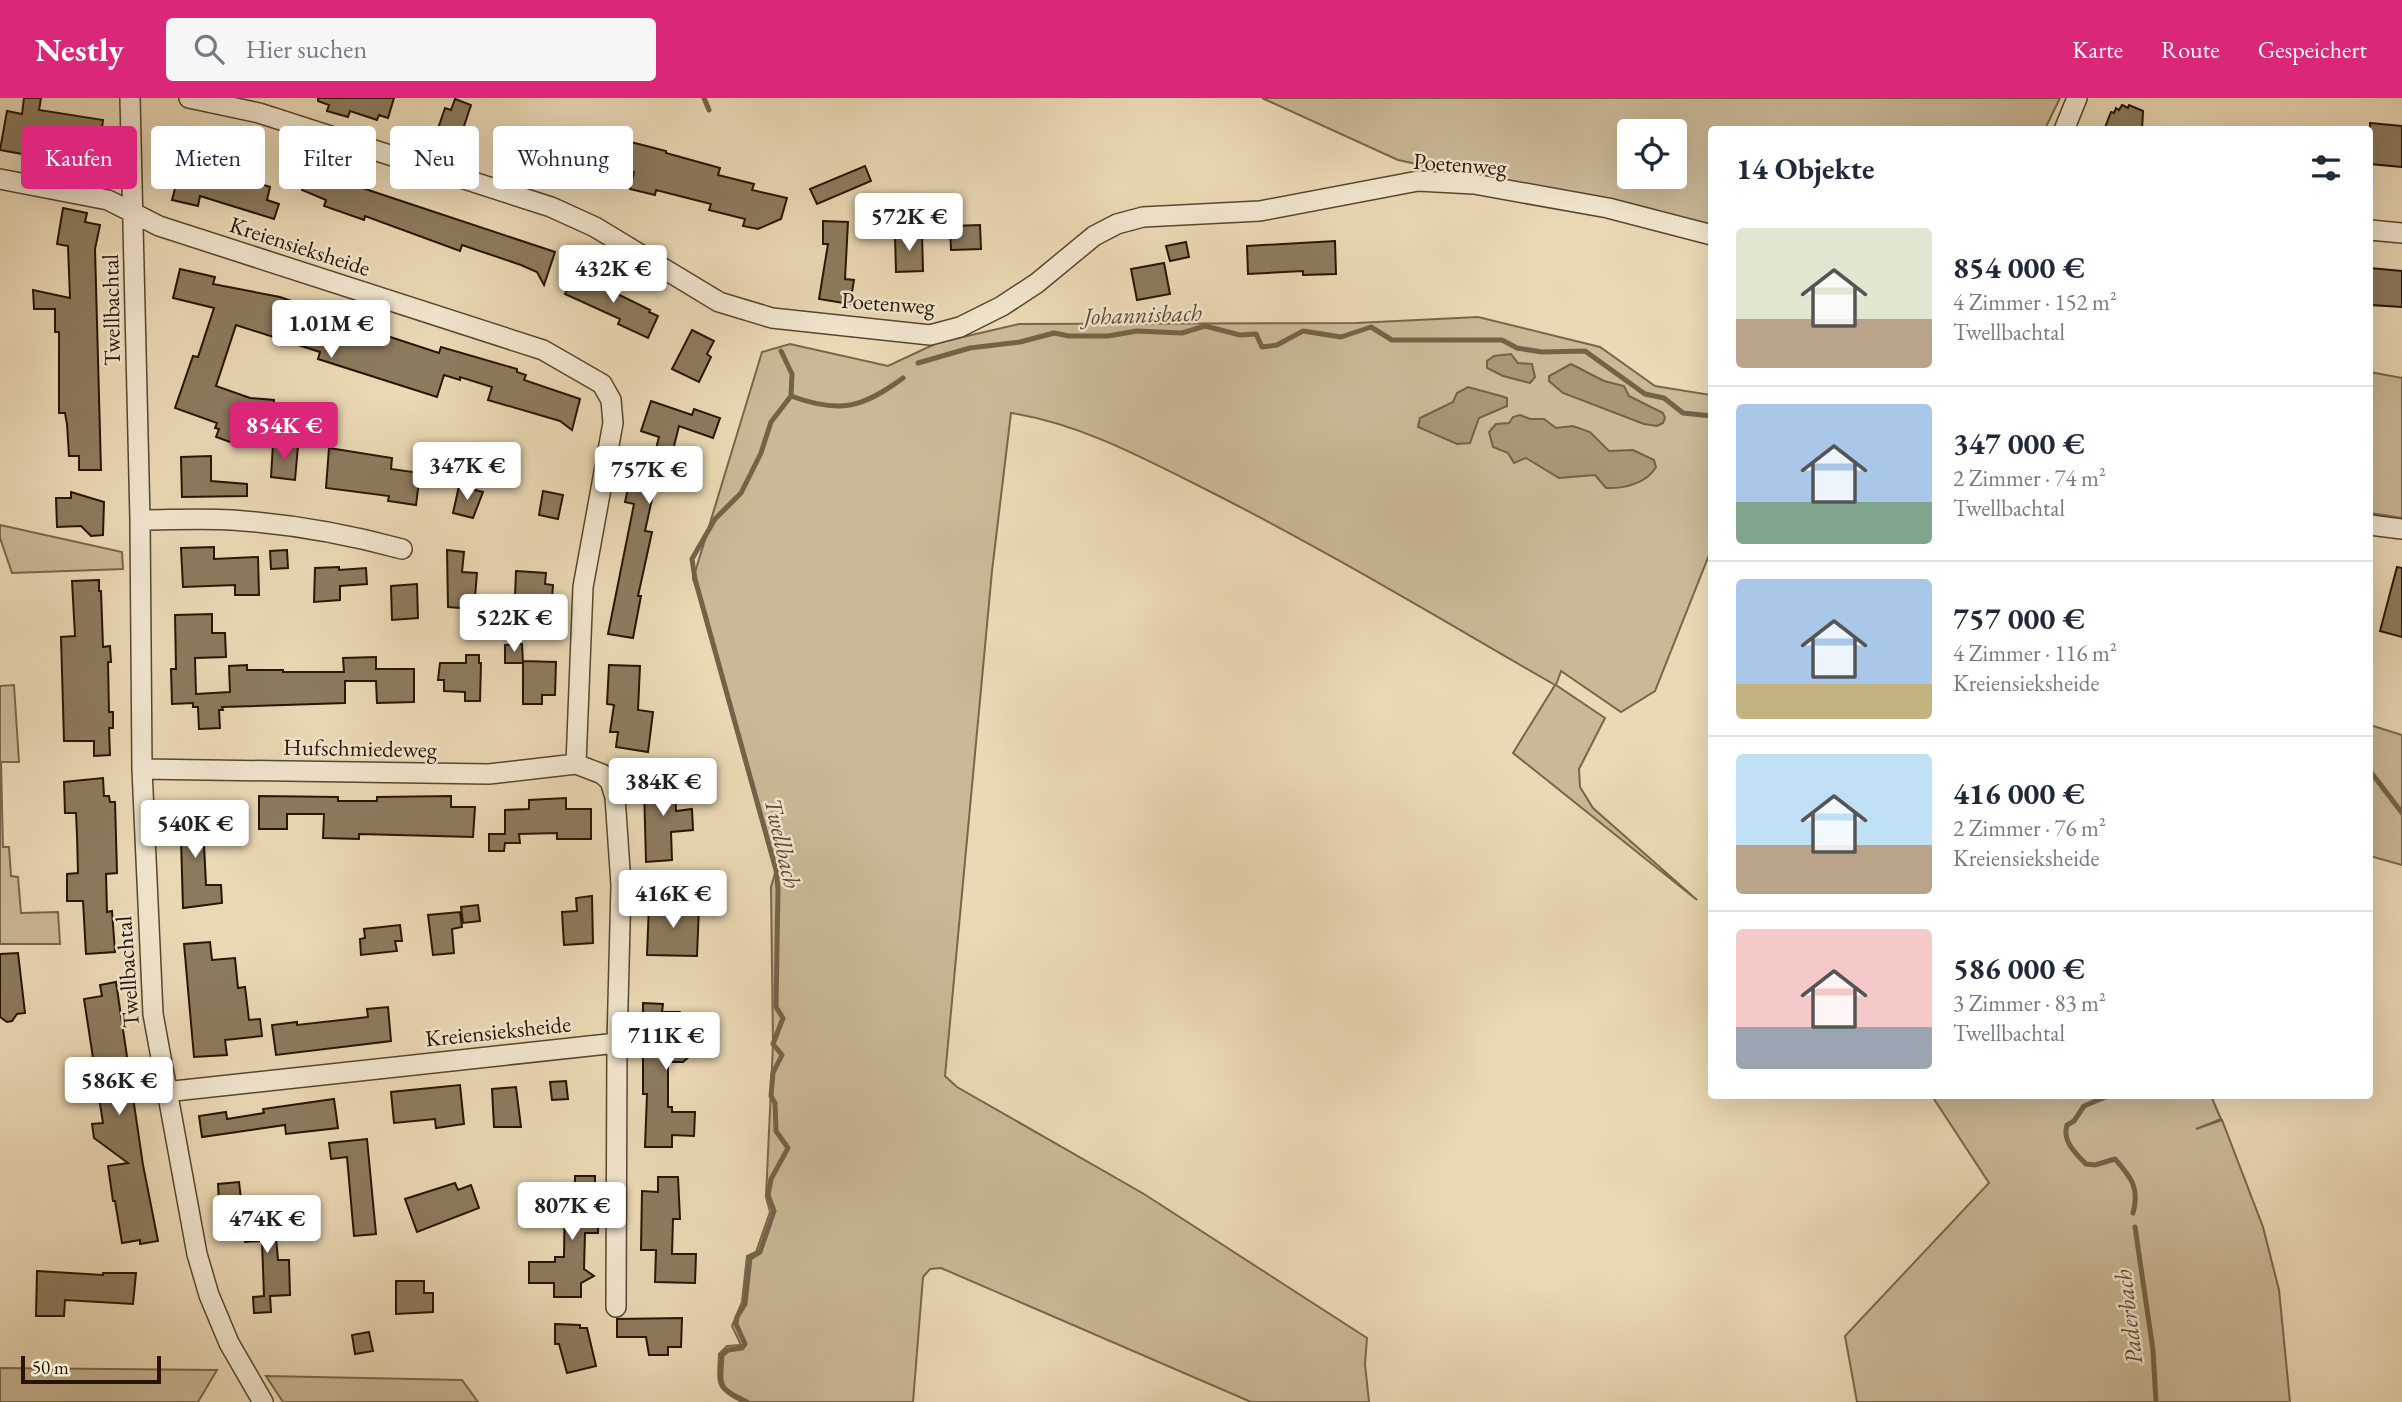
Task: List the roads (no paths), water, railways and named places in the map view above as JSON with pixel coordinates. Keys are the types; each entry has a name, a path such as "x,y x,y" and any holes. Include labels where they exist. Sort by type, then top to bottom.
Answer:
{"street":[{"name":"Twellbachtal","path":"130,98 140,520 142,769 150,984 165,1093 192,1233 209,1295 240,1365 262,1402"},
{"name":"Poetenweg","path":"189,98 259,113 551,207 595,227 719,302 772,318 930,335 960,327 1002,306 1037,283 1094,236 1117,224 1143,217 1260,211 1418,181 1474,184 1608,208 1708,234"},
{"path":"2066,126 2077,98"},
{"name":"Kreiensieksheide","path":"0,178 108,200 159,226 543,351 602,384 611,400 613,423 583,587 576,764"},
{"path":"2373,230 2402,233"},
{"path":"140,520 231,520 288,526 352,535 402,549"},
{"path":"2373,525 2402,529"},
{"path":"576,764 610,780 615,797 621,886 617,1043 616,1307"},
{"name":"Hufschmiedeweg","path":"142,769 489,774 576,764"},
{"name":"Kreiensieksheide","path":"165,1093 617,1043"}],"waterway":[{"name":"Johannisbach","path":"704,98 709,110"},
{"name":"Johannisbach","path":"918,363 970,348 1020,342 1054,333 1069,336 1108,336 1137,331 1182,333 1205,326 1240,335 1256,334 1262,347 1277,345 1303,331 1341,337 1371,327 1392,340 1502,340 1517,348 1542,352 1585,351 1645,394 1664,398 1683,413 1708,416"},
{"name":"Twellbach","path":"747,1402 730,1393 722,1385 721,1366 722,1355 728,1350 742,1348 745,1344 736,1324 737,1317 745,1304 750,1258 760,1252 774,1211 768,1195 771,1179 788,1148 776,1131 775,1103 771,1096 773,1073 782,1055 773,1044 783,1018 776,1007 778,888 776,870 695,579 692,559 715,519 741,493 761,453 771,422 791,396 792,374 781,351"},
{"name":"Johannisbach","path":"791,396 823,405 850,405 875,396 903,378"},
{"name":"Johannisbach","path":"2373,775 2402,813"},
{"name":"Paderbach","path":"2101,1099 2084,1106 2074,1121 2067,1125 2066,1136 2070,1146 2086,1164 2095,1165 2115,1159 2121,1165 2135,1190 2133,1213"},
{"name":"Paderbach","path":"2135,1227 2153,1350 2156,1402"}]}
